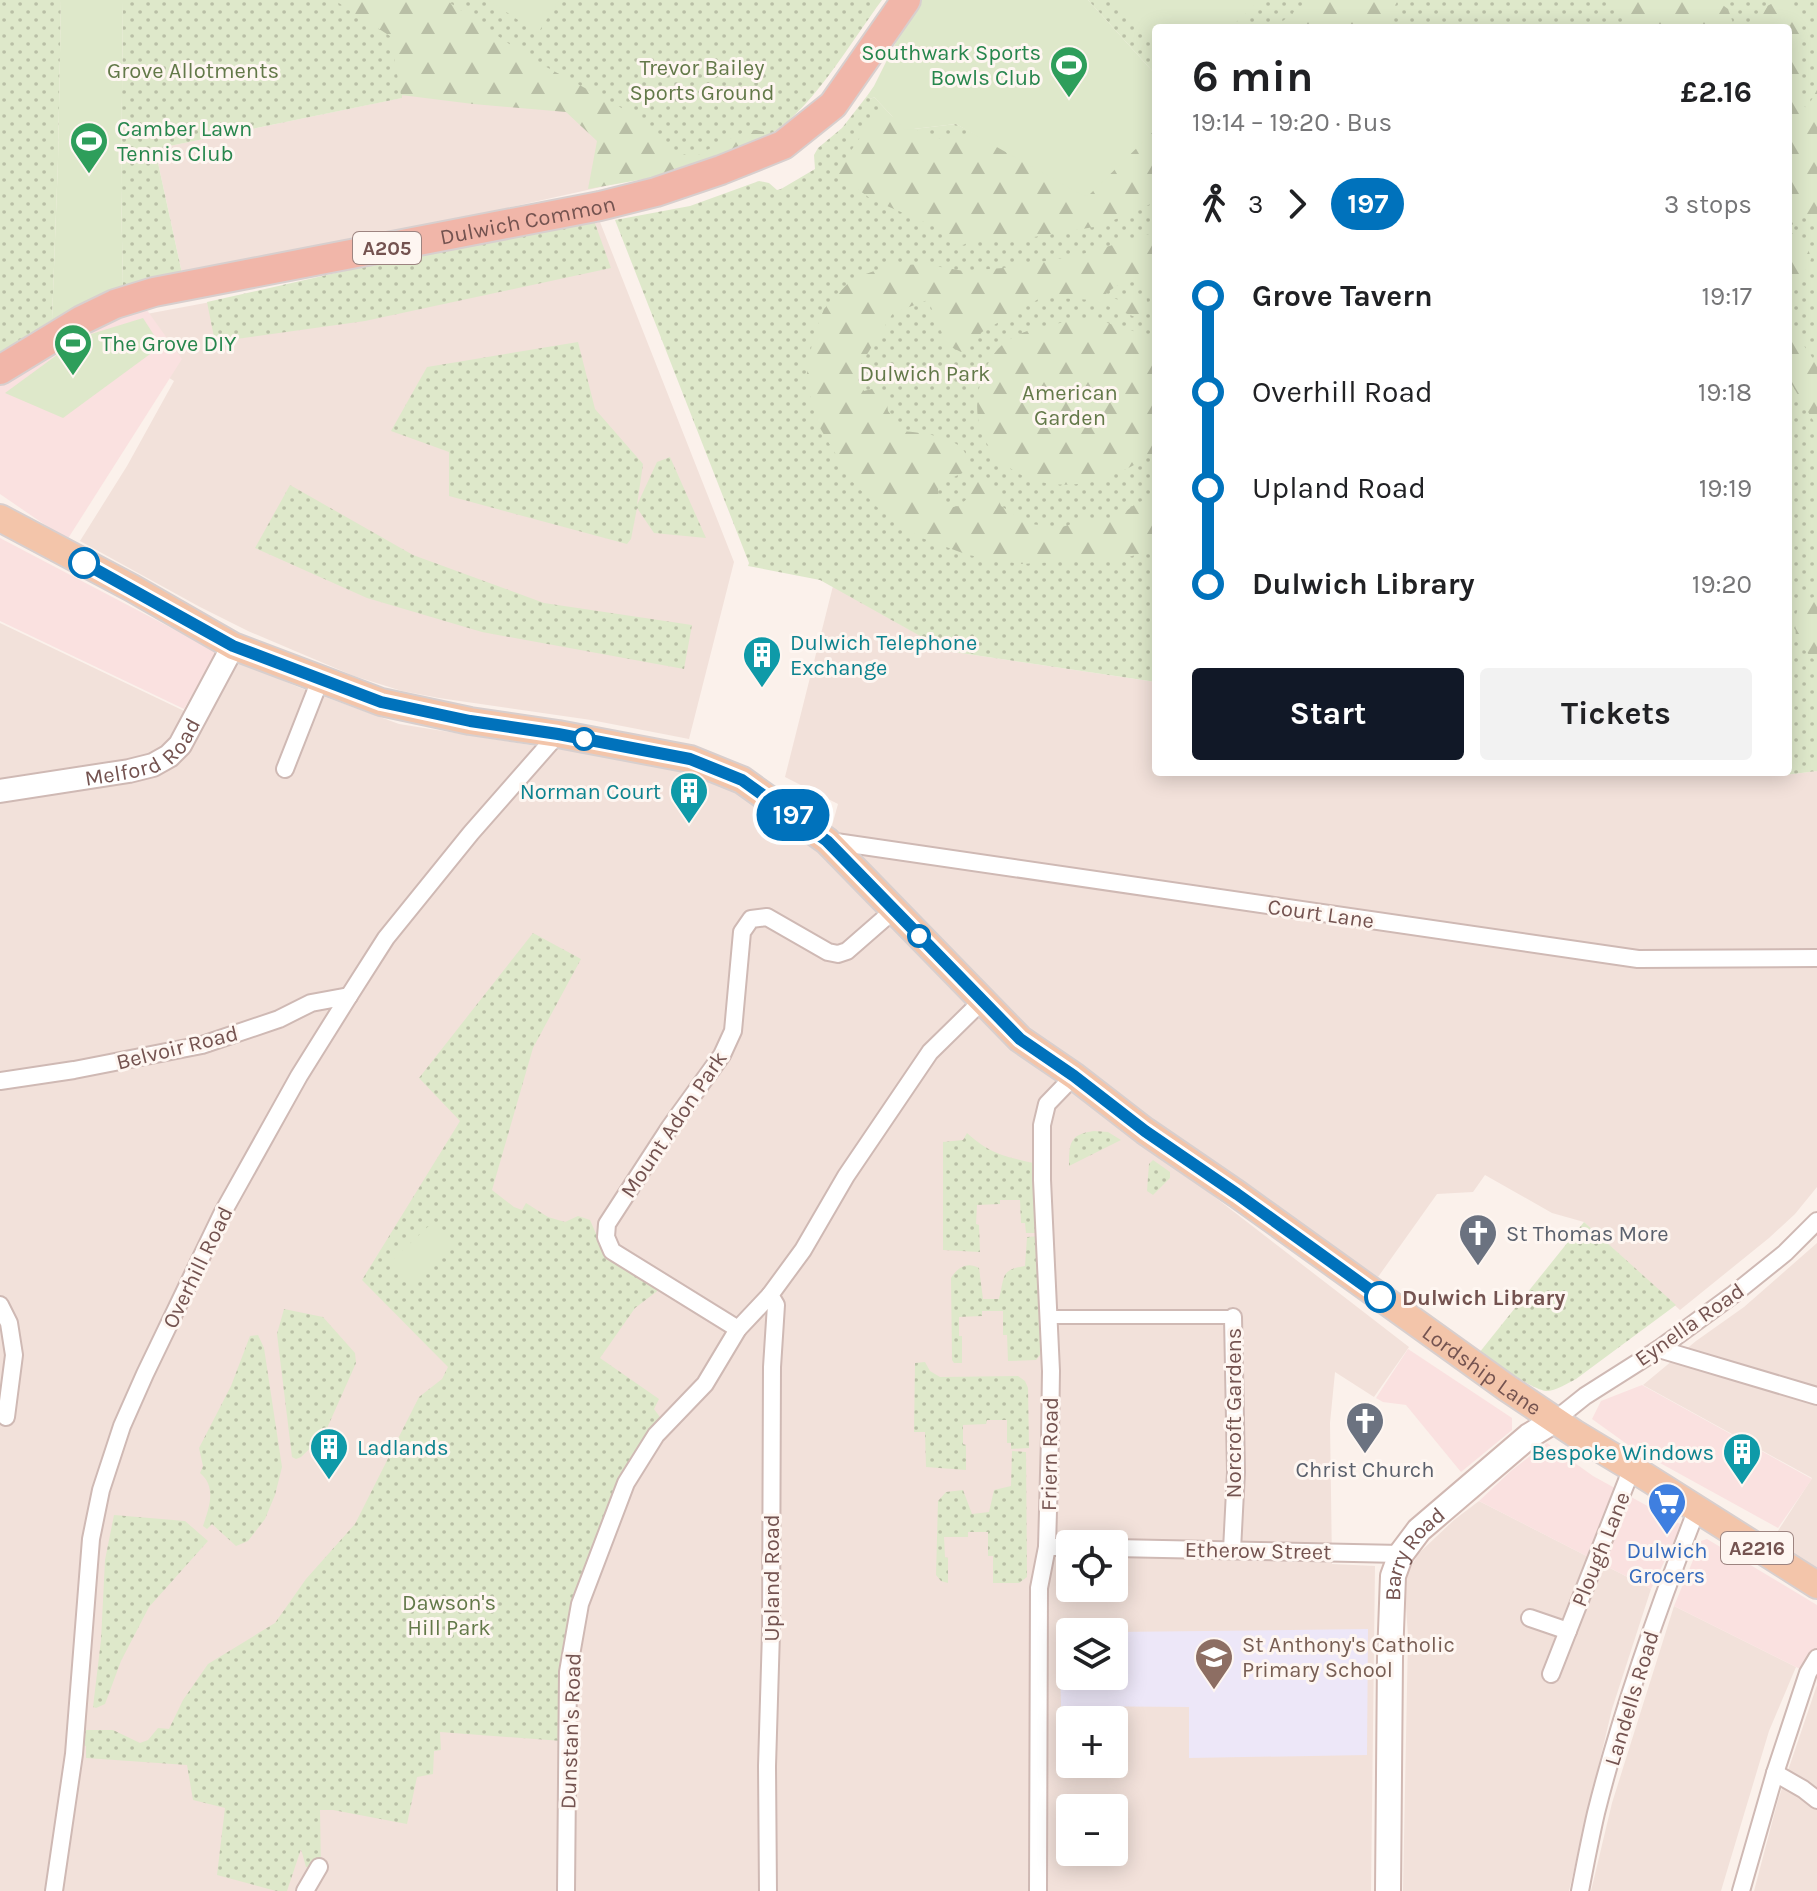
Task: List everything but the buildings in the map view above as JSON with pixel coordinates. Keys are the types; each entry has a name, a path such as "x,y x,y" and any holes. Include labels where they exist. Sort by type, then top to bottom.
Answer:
{"highway":[{"name":"Dulwich Common","path":"0,370 82,320 115,304 154,292 600,206 656,192 783,145 833,105 906,0"}],"main road":[{"name":"Lordship Lane","path":"0,518 233,646 381,702 698,761 742,780 827,841 1020,1039 1145,1131 1555,1420 1817,1585"},
{"name":"Barry Road","path":"1388,1891 1393,1576 1401,1554 1419,1530 1529,1436 1555,1420"}],"street":[{"name":"Melford Road","path":"0,791 129,771 153,765 169,756 180,745 233,646"},
{"path":"285,769 320,680"},
{"name":"Overhill Road","path":"54,1891 74,1754 91,1539 101,1490 145,1374 222,1214 299,1076 386,938 471,833 558,734"},
{"name":"Court Lane","path":"827,841 1638,959 1817,958"},
{"name":"Mount Adon Park","path":"738,1329 612,1251 606,1237 607,1224 670,1127 722,1055 733,1031 742,932 751,919 767,917 828,952 838,954 847,951 894,910"},
{"name":"Belvoir Road","path":"0,1081 202,1045 279,1019 311,1003 349,996"},
{"path":"770,1295 803,1250 846,1176 930,1052 982,1001"},
{"name":"Friern Road","path":"1038,1891 1039,1588 1047,1547 1051,1424 1042,1125 1047,1104 1074,1076"},
{"name":"Eynella Road","path":"1555,1420 1585,1396 1701,1319 1766,1269 1817,1221"},
{"name":"Dunstan's Road","path":"566,1891 568,1672 580,1604 626,1483 656,1435 705,1384 738,1329 770,1295"},
{"name":"Upland Road","path":"768,1891 772,1367 776,1305 770,1295"},
{"path":"0,1305 9,1323 14,1355 6,1417"},
{"name":"Norcroft Gardens","path":"1048,1317 1233,1317 1236,1472 1232,1550"},
{"path":"1659,1349 1817,1396"},
{"name":"Plough Lane","path":"1551,1674 1632,1468"},
{"name":"Landells Road","path":"1580,1891 1596,1812 1636,1675 1697,1509"},
{"path":"1047,1547 1056,1547"},
{"name":"Etherow Street","path":"1128,1548 1401,1554"},
{"name":"Plough Lane","path":"1530,1618 1568,1631"},
{"path":"1741,1891 1775,1773 1808,1673 1817,1658"},
{"path":"1775,1773 1817,1800"},
{"path":"305,1891 319,1867"}],"shaded area":[{"path":"415,0 686,168 183,278 155,149 401,98"},
{"path":"600,222 734,562 689,739 591,720 439,698 402,691 354,676 248,631 80,541 127,466 174,381 141,360 141,315 365,273"},
{"path":"144,306 182,359 67,540 0,494 0,382 88,322"},
{"path":"0,538 217,652 184,709 0,621"},
{"path":"833,586 947,651 1152,681 1152,776 1792,776 1817,771 1817,1187 1795,1214 1769,1238 1680,1310 1584,1222 1552,1213 1485,1175 1473,1192 1437,1194 1378,1277 1023,1033 830,833 838,804 785,777"},
{"path":"0,623 203,720 239,662 399,724 549,748 693,764 823,846 1014,1042 1409,1347 1374,1397 1335,1372 1330,1423 1332,1564 1375,1566 1371,1891 0,1891"},
{"path":"1817,1243 1817,1583 1765,1551 1812,1478 1643,1385 1696,1341 1744,1307"},
{"path":"1408,1349 1512,1418 1512,1430 1461,1472 1406,1405 1376,1398"},
{"path":"1642,1385 1812,1479 1778,1528 1631,1447 1592,1419 1601,1401"},
{"path":"1547,1443 1593,1476 1682,1525 1651,1589 1479,1501"},
{"path":"1479,1501 1651,1589 1612,1709 1569,1891 1403,1891 1408,1636 1404,1580 1418,1554"},
{"path":"1707,1539 1817,1605 1817,1657 1808,1673 1674,1606 1701,1541"},
{"path":"1674,1606 1796,1667 1769,1731 1721,1891 1591,1891 1612,1803"},
{"name":"St Anthony's Catholic Primary School","path":"1368,1629 1367,1755 1189,1758 1189,1707 1061,1706 1061,1690 1128,1690 1128,1632"},
{"path":"1817,1685 1817,1891 1754,1891 1778,1800"}],"green space":[{"path":"0,0 61,0 52,320 0,353"},
{"name":"Camber Lawn Tennis Club","path":"61,0 123,0 123,290 103,295 52,320 58,160"},
{"name":"Grove Allotments","path":"123,0 347,0 405,32 402,98 155,149 183,278 123,290"},
{"path":"334,0 446,0 528,57 640,118 672,150 685,155 698,155 748,131 764,132 765,138 713,162 588,189 597,141 566,112 401,95 390,36"},
{"name":"Trevor Bailey Sports Ground","path":"415,0 882,0 832,72 788,121 752,143 686,168"},
{"path":"488,0 559,0 538,33"},
{"path":"921,0 1088,0 1152,71 1152,133 1088,196 956,124 905,130 874,97 871,99 867,96"},
{"path":"1088,0 1817,0 1817,771 1792,774 1792,24 1152,24 1152,71"},
{"path":"1115,0 1254,0 1257,3 1234,24 1152,24 1152,41"},
{"path":"1309,0 1401,0 1384,24 1279,24"},
{"path":"1612,0 1716,0 1728,9 1733,23 1733,24 1631,24"},
{"path":"1786,0 1800,14 1801,104 1807,108 1817,90 1817,221 1807,214 1792,225 1792,24 1758,24 1767,6"},
{"name":"Dulwich Park","path":"867,96 871,99 874,97 905,130 956,124 994,144 1152,129 1152,681 947,651 820,580 748,566 615,220 690,206 759,181 781,189 815,169 814,155 818,148 842,128"},
{"path":"879,109 933,139 964,135 1012,142 1152,128 1152,203 1100,226 1022,239 978,238 963,245 948,242 940,229 871,199 836,173"},
{"path":"592,215 611,268 365,321 215,342 207,302"},
{"path":"1152,233 1152,284 1148,287 1132,276 1106,293 1116,299 1146,294 1147,303 1142,316 1135,317 1093,300 1042,297 982,332 969,348 961,352 947,345 928,300 893,313 859,367 858,382 864,391 876,388 886,396 888,411 903,431 940,437 964,451 967,471 943,482 938,489 939,499 948,508 959,506 969,497 967,489 971,480 985,475 1001,506 1029,524 1062,527 1091,518 1113,522 1139,503 1152,499 1152,551 1124,558 1021,564 968,555 919,537 877,507 851,480 817,423 806,380 813,337 824,309 852,279 888,266 923,264 964,271 1076,256"},
{"path":"1792,233 1797,241 1808,248 1811,259 1793,283"},
{"name":"The Grove DIY","path":"143,318 161,346 63,418 5,393 91,334"},
{"name":"American Garden","path":"1071,321 1101,321 1152,337 1152,454 1109,477 1078,484 1034,480 999,459 987,444 979,425 977,404 985,369 1002,345 1030,330"},
{"path":"1792,330 1817,363 1817,427 1792,385"},
{"path":"578,342 595,409 643,464 637,505 657,462 670,457 706,538 654,533 637,508 631,539 627,544 449,496 449,452 391,431 427,367"},
{"path":"290,485 413,555 544,603 692,625 684,669 482,632 367,598 255,548"},
{"path":"1817,596 1817,663 1796,641 1795,618 1800,602"},
{"name":"Dawson's Hill Park","path":"533,933 581,959 533,1048 492,1190 522,1210 526,1203 548,1217 565,1222 578,1216 590,1220 604,1252 664,1283 635,1308 600,1358 659,1399 654,1409 665,1424 631,1485 586,1602 562,1741 440,1732 441,1750 434,1751 433,1774 417,1777 407,1824 320,1810 321,1868 306,1867 301,1849 287,1891 276,1891 217,1875 225,1808 193,1800 187,1765 86,1758 86,1746 82,1745 85,1730 113,1730 140,1743 148,1740 158,1728 169,1729 183,1700 208,1664 275,1623 306,1579 355,1524 419,1397 442,1379 448,1367 362,1280 460,1121 419,1078"},
{"path":"1094,1131 1108,1132 1121,1140 1069,1166 1072,1141"},
{"path":"967,1133 992,1151 1038,1164 1040,1233 1026,1233 1025,1223 1021,1223 1020,1200 1000,1200 1000,1204 977,1205 980,1252 943,1250 943,1142 963,1140"},
{"path":"1153,1160 1170,1172 1170,1178 1153,1195 1147,1191 1149,1164"},
{"path":"434,1221 456,1243 415,1284 391,1261"},
{"path":"1584,1222 1676,1305 1576,1379 1546,1391 1523,1381 1479,1353"},
{"path":"1040,1236 1040,1355 1036,1360 1008,1361 1003,1311 982,1311 982,1316 959,1317 962,1363 954,1363 951,1278 963,1267 975,1266 979,1268 983,1299 999,1299 1007,1272 1025,1266 1027,1237"},
{"path":"284,1309 323,1317 355,1353 356,1363 324,1435 296,1459 292,1457 277,1334"},
{"path":"258,1335 264,1348 282,1467 265,1519 248,1541 236,1546 212,1524 207,1529 203,1526 210,1491 200,1473 203,1466 199,1448 231,1386 250,1336"},
{"path":"925,1362 930,1371 940,1377 1018,1376 1025,1381 1028,1388 1029,1448 1011,1449 1011,1443 1007,1443 1007,1420 987,1420 986,1424 963,1425 966,1470 926,1467 925,1432 914,1432 915,1363"},
{"path":"1012,1451 1026,1452 1027,1577 1019,1583 993,1583 993,1556 988,1556 988,1532 968,1532 968,1537 944,1537 948,1583 941,1581 936,1575 938,1501 946,1492 963,1490 972,1514 989,1512 994,1490 1011,1486"},
{"path":"114,1515 185,1521 208,1541 149,1607 121,1661 105,1704 96,1708 93,1707 101,1640 105,1560"}],"bus line":[{"name":"197","path":"84,563 233,646 381,702 470,721 690,759 742,780 827,841 1020,1039 1380,1297"}],"place":[{"name":"Southwark Sports Bowls Club","path":"1069,99"},
{"name":"Camber Lawn Tennis Club","path":"89,175"},
{"name":"The Grove DIY","path":"73,377"},
{"name":"Dulwich Telephone Exchange","path":"762,689"},
{"name":"Norman Court","path":"689,825"},
{"name":"St Thomas More","path":"1478,1267"},
{"name":"Dulwich Library","path":"1380,1297"},
{"name":"Christ Church","path":"1365,1455"},
{"name":"Ladlands","path":"329,1481"},
{"name":"Bespoke Windows","path":"1742,1486"},
{"name":"Dulwich Grocers","path":"1667,1536"},
{"name":"St Anthony's Catholic Primary School","path":"1214,1691"}]}
